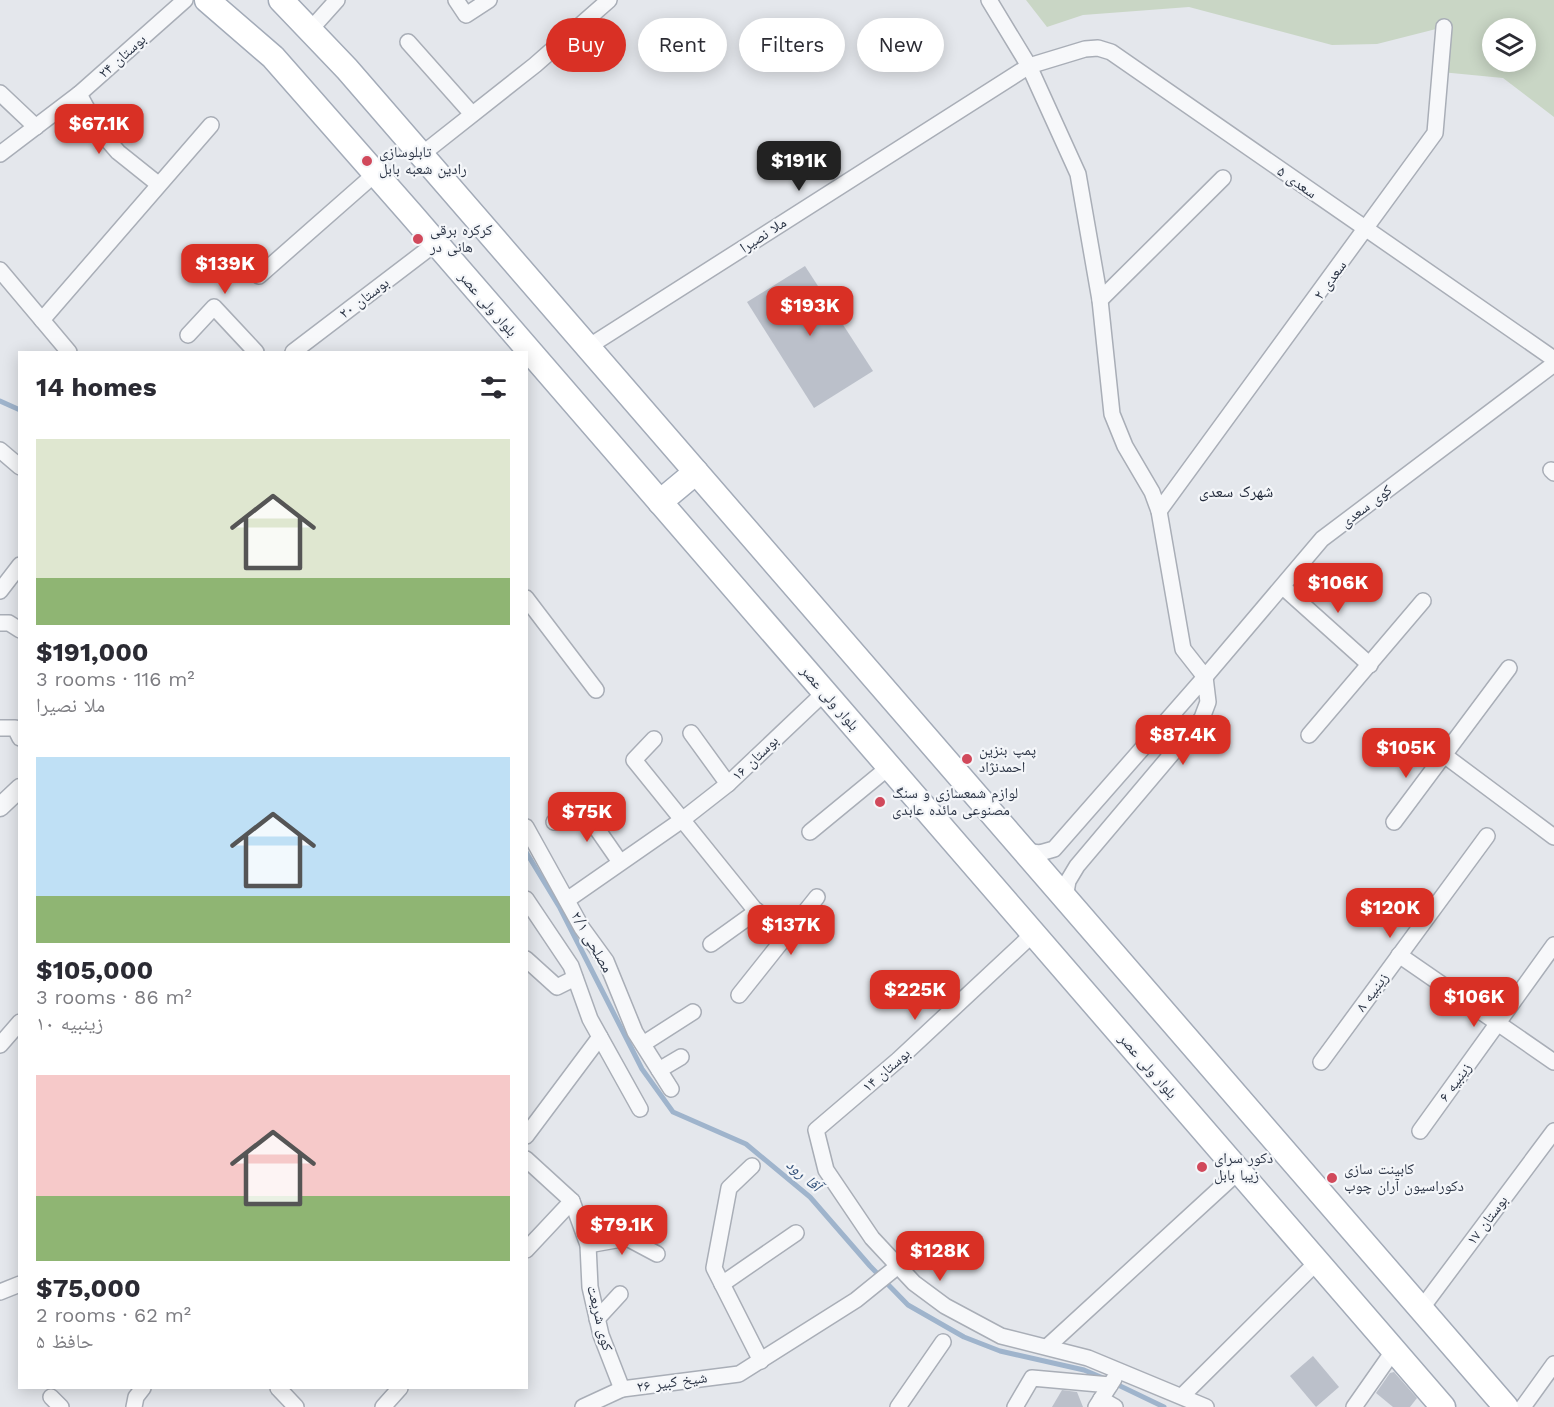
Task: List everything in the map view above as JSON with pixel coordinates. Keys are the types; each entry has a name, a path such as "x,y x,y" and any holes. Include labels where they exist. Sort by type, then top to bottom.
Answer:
{"main road":[{"name":"بلوار ولی عصر","path":"207,0 273,57 436,243 520,351"},
{"path":"281,0 311,29 421,155 1506,1407"},
{"name":"بلوار ولی عصر","path":"532,366 660,502 1443,1407"},
{"path":"660,502 696,472"}],"street":[{"name":"بوستان ۲۴","path":"0,154 79,94 184,0"},
{"path":"311,29 337,0"},
{"path":"456,0 466,15 489,0"},
{"path":"989,0 1029,66 1078,174 1100,300 1112,414 1125,446 1152,492 1159,511 1183,649 1205,677 1208,702 1202,718 1077,866 1068,881 1065,898"},
{"path":"421,155 536,65 601,2"},
{"name":"سعدی ۲","path":"1159,511 1435,133 1444,27"},
{"path":"408,42 472,114"},
{"name":"سعدی ۵","path":"1029,66 1085,50 1098,48 1111,52 1554,359"},
{"name":"ملا نصیرا","path":"588,347 1029,66"},
{"path":"0,93 36,127"},
{"path":"79,94 98,129 118,152 158,184"},
{"path":"42,320 211,125"},
{"path":"259,276 375,174"},
{"path":"1100,300 1223,178"},
{"name":"بوستان ۲۰","path":"294,351 436,243"},
{"path":"0,270 68,351"},
{"path":"188,335 214,307 255,351"},
{"name":"کوی سعدی","path":"1024,850 1040,853 1054,849 1283,587 1299,563 1322,539 1554,364"},
{"path":"0,450 18,465"},
{"path":"0,591 18,568"},
{"path":"1283,587 1370,665"},
{"path":"528,601 596,690"},
{"path":"1309,735 1423,602"},
{"path":"0,623 9,623 18,629"},
{"path":"1394,822 1509,668"},
{"name":"بوستان ۱۶","path":"567,900 728,784 825,692"},
{"path":"0,728 15,728 18,734"},
{"path":"691,733 728,784"},
{"path":"654,739 634,760 781,942"},
{"path":"1444,755 1551,830"},
{"path":"810,832 889,767"},
{"path":"0,807 18,790"},
{"path":"554,822 579,803 621,862"},
{"name":"مصلحی ۲/۱","path":"528,831 582,928 606,962 635,1032 671,1089"},
{"name":"زینبیه ۸","path":"1321,1062 1487,836"},
{"path":"739,995 817,897"},
{"path":"528,902 571,966 590,1019 640,1109"},
{"path":"711,944 757,911"},
{"name":"بوستان ۱۴","path":"898,1266 872,1238 826,1170 816,1130 898,1060 1033,934"},
{"name":"زینبیه ۶","path":"1420,1131 1554,945"},
{"path":"1399,955 1554,1062"},
{"path":"528,961 557,987 575,978"},
{"path":"643,1044 693,1012"},
{"path":"0,1045 18,1024"},
{"path":"528,1133 600,1037"},
{"path":"659,1070 681,1058"},
{"name":"بوستان ۱۷","path":"1421,1309 1554,1131"},
{"name":"کوی شریعت","path":"528,1161 572,1201 588,1245 590,1287 597,1319 622,1389"},
{"path":"752,1166 729,1188 714,1268 761,1361"},
{"path":"1047,1347 1239,1171"},
{"path":"528,1248 572,1201"},
{"path":"722,1284 796,1233"},
{"path":"588,1245 627,1238 657,1254"},
{"path":"1183,1395 1317,1262"},
{"path":"898,1266 914,1283 945,1306 1001,1336 1047,1347 1119,1370 1183,1395 1206,1407"},
{"name":"شیخ کبیر ۲۶","path":"583,1407 622,1389 739,1374 856,1300 898,1266"},
{"path":"0,1292 18,1285"},
{"path":"597,1319 620,1294"},
{"path":"898,1407 943,1342"},
{"path":"1354,1407 1394,1350"},
{"path":"1523,1407 1554,1364"},
{"path":"1115,1407 1099,1403 1119,1370"},
{"path":"1015,1407 1032,1378 1110,1385"},
{"path":"134,1407 136,1396 142,1389"},
{"path":"279,1389 296,1407"},
{"path":"383,1407 399,1389"}],"green space":[{"path":"1026,0 1554,0 1554,117 1503,78 1441,72 1444,27 1377,44 1332,45 1189,7 1083,15 1047,27"}],"building":[{"path":"805,266 873,371 814,408 747,302"},
{"path":"1313,1356 1339,1387 1316,1407 1290,1376"},
{"path":"1394,1372 1417,1398 1410,1407 1393,1407 1376,1393 1390,1373"},
{"path":"1062,1390 1077,1392 1083,1407 1052,1407"}],"waterway":[{"name":"آقا رود","path":"0,401 18,409"},
{"name":"آقا رود","path":"528,855 560,908 642,1069 673,1112 746,1144 810,1197 870,1266 908,1305 964,1337 1000,1351 1084,1370 1103,1378"},
{"name":"آقا رود","path":"1114,1383 1164,1407"}],"place":[{"name":"تابلوسازی رادین شعبه بابل","path":"367,161"},
{"name":"کرکره برقی هانی در","path":"418,239"},
{"name":"پمپ بنزین احمدنژاد","path":"967,759"},
{"name":"لوازم شمعسازی و سنگ مصنوعی مائده عابدی","path":"880,802"},
{"name":"دکور سرای زیبا بابل","path":"1202,1167"},
{"name":"کابینت سازی دکوراسیون آران چوب","path":"1332,1178"}],"district":[{"name":"شهرک سعدی","path":"1236,491"}]}
